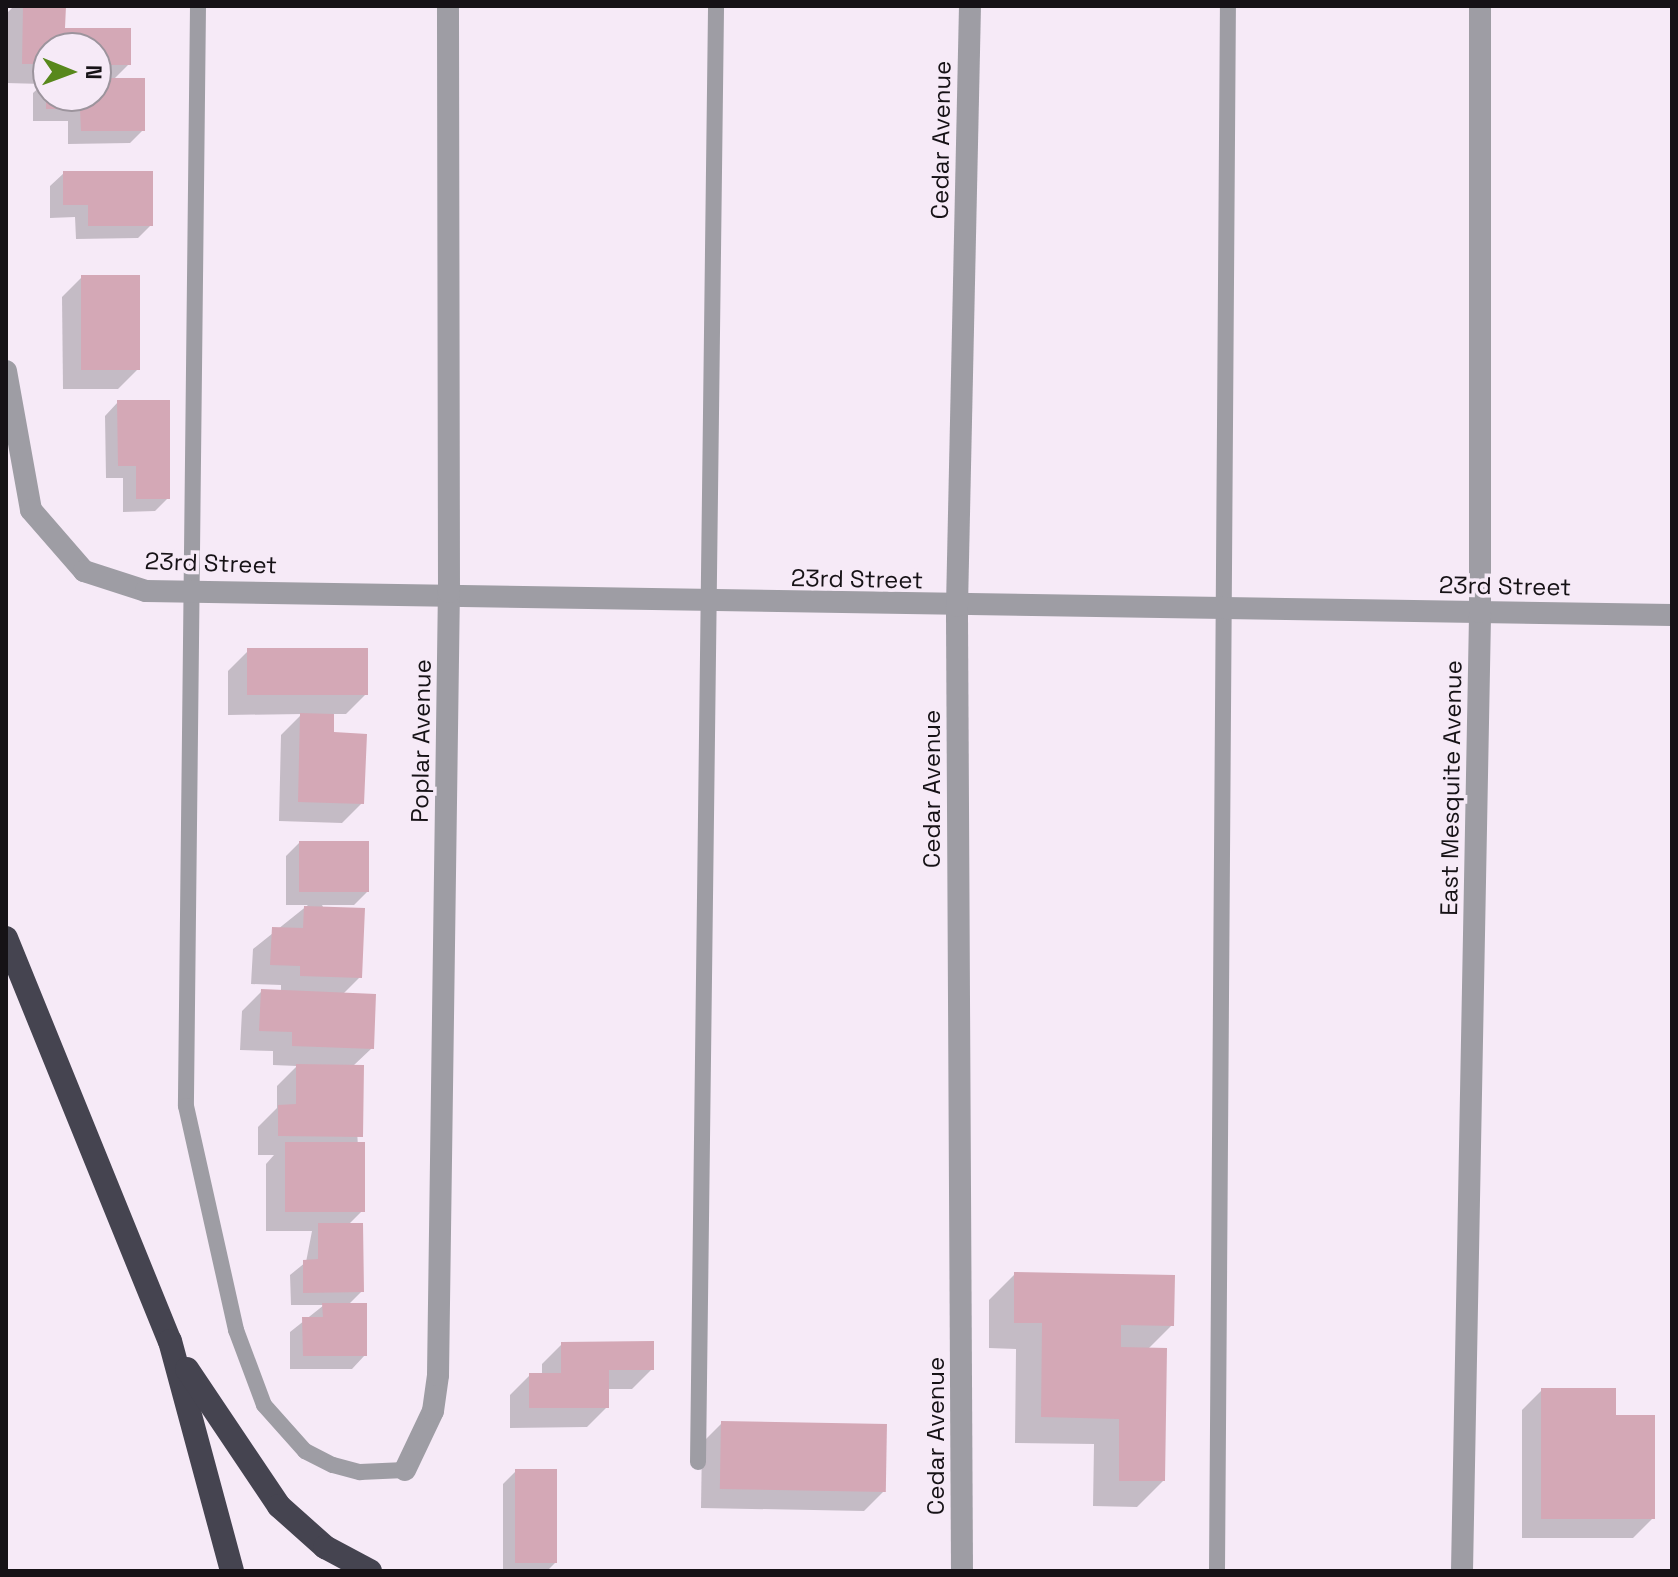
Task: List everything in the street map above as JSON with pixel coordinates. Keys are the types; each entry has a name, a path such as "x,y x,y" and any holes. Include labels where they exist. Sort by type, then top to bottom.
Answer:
{"highway":[{"path":"6,938 170,1341 232,1571"},
{"path":"170,1341 279,1506 325,1547 370,1571"}],"street":[{"name":"Poplar Avenue","path":"405,1470 433,1411 438,1375 449,592 448,6"},
{"name":"Cedar Avenue","path":"962,1571 957,606 970,6"},
{"name":"East Mesquite Avenue","path":"1462,1571 1480,612 1480,6"},
{"name":"23rd Street","path":"6,371 31,510 56,544 84,571 146,591 449,592 709,602 957,606 1222,605 1672,615"}],"lane":[{"path":"198,6 186,1106 249,1374 282,1431 333,1465 360,1472 405,1470"},
{"path":"698,1462 716,6"},
{"path":"1217,1571 1228,6"}],"building":[{"path":"23,6 66,6 65,28 131,28 131,65 112,65 112,32 32,32 32,64 22,64"},
{"path":"112,78 145,78 145,131 81,131 80,112 112,112"},
{"path":"63,171 153,171 153,226 88,226 88,205 63,205"},
{"path":"81,275 140,275 140,370 81,370"},
{"path":"117,400 170,400 170,499 136,499 136,466 118,466"},
{"path":"247,648 368,648 368,695 247,695"},
{"path":"300,713 334,714 334,732 367,734 364,804 298,802"},
{"path":"299,841 369,841 369,892 299,892"},
{"path":"304,906 365,908 362,978 300,976 300,966 270,965 272,927 303,928"},
{"path":"261,989 376,994 374,1049 292,1046 292,1032 259,1031"},
{"path":"296,1064 364,1065 363,1137 278,1136 278,1105 296,1104"},
{"path":"285,1142 365,1142 365,1212 285,1212"},
{"path":"318,1223 363,1223 364,1292 303,1293 303,1260 318,1259"},
{"path":"1014,1272 1175,1275 1174,1326 1121,1325 1121,1347 1167,1348 1165,1481 1119,1481 1119,1419 1041,1417 1042,1323 1014,1323"},
{"path":"322,1303 367,1303 367,1356 303,1356 302,1317 323,1317"},
{"path":"654,1341 654,1370 609,1370 609,1408 529,1408 529,1373 561,1373 561,1342"},
{"path":"1541,1388 1616,1388 1616,1415 1655,1415 1655,1519 1541,1519"},
{"path":"721,1421 887,1424 886,1492 720,1489"},
{"path":"515,1469 557,1469 557,1563 515,1563"}]}
